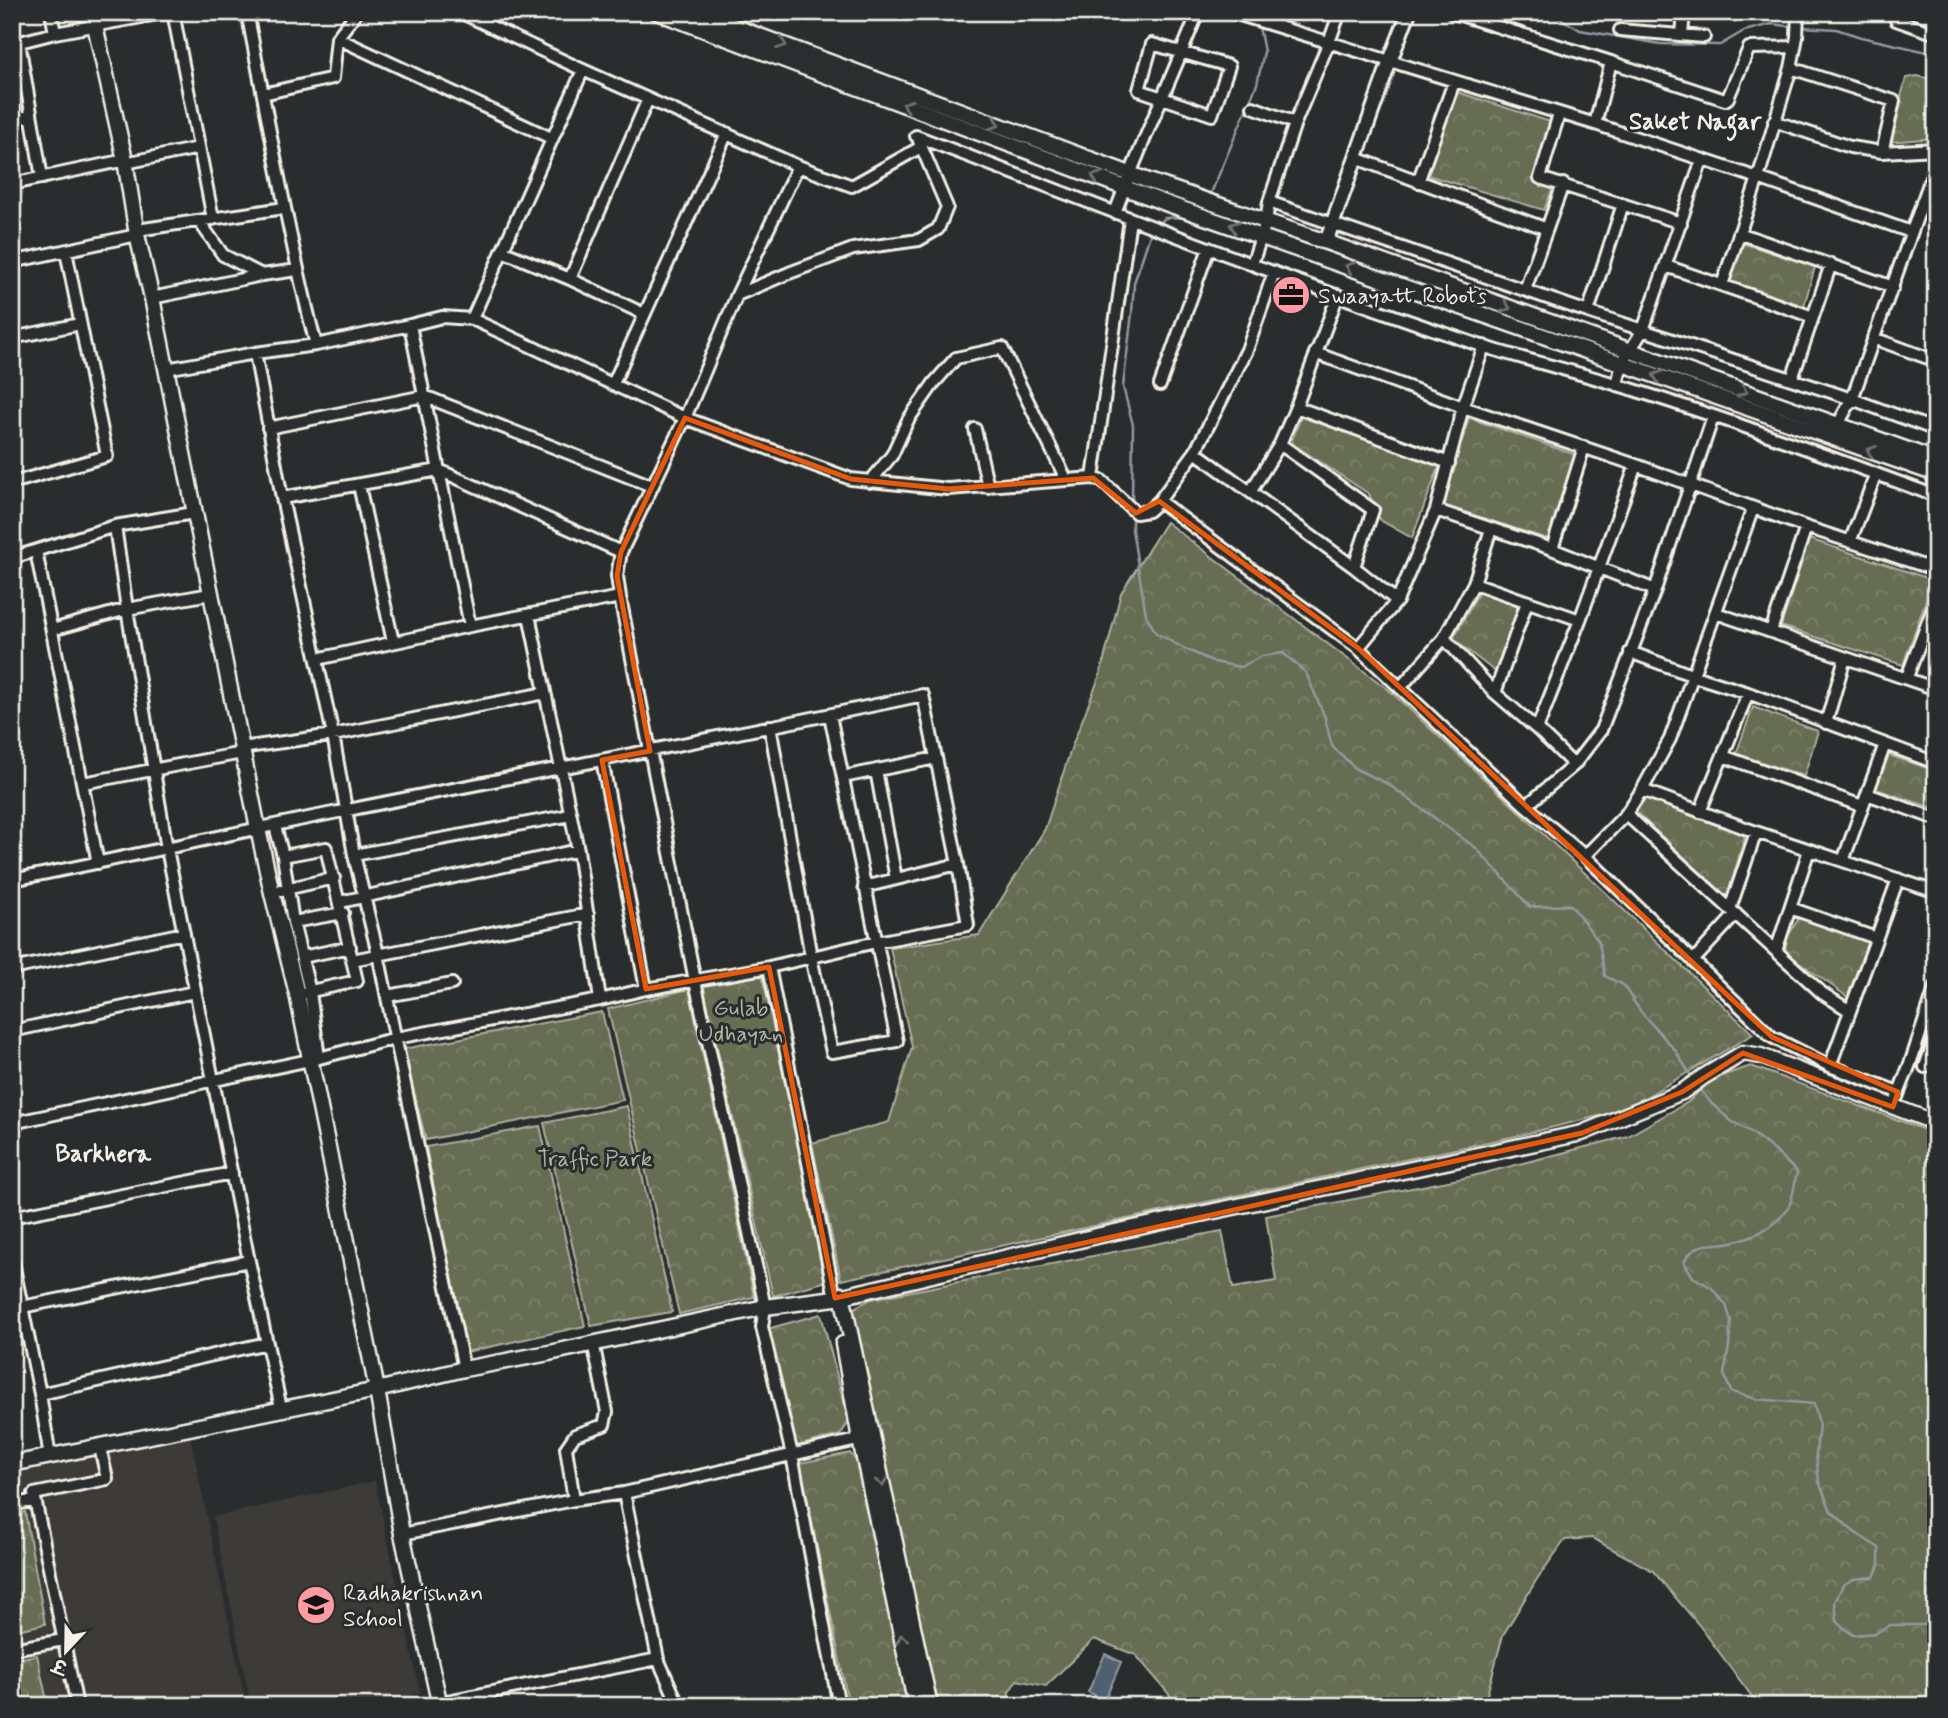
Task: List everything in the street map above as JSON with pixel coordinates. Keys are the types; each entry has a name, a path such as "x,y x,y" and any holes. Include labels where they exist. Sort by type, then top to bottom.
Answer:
{"main road":[{"path":"657,12 1127,181 1175,190 1211,209 1263,229 1836,432 1936,474"},
{"path":"695,12 1127,181 1168,204 1211,209"},
{"path":"93,19 125,161 137,233 258,829 272,893 304,993 402,1534 440,1704"},
{"path":"1263,229 1326,242 1626,357"},
{"path":"1836,432 1936,460"},
{"path":"12,1464 765,1307 838,1297 1114,1232 1582,1133 1682,1092 1743,1053 1752,1053 1936,1123"},
{"path":"838,1297 916,1706"},
{"path":"866,1438 930,1706"}],"street":[{"path":"51,12 55,33"},
{"path":"42,177 16,43 93,19 171,12 213,219"},
{"path":"247,12 284,208 316,345"},
{"path":"263,94 334,78 337,38 357,12"},
{"path":"460,12 798,166 852,186 921,147"},
{"path":"1115,213 1198,12"},
{"path":"1230,12 1595,124 1912,232"},
{"path":"1270,24 1275,12"},
{"path":"1252,264 1295,123 1339,12"},
{"path":"1326,242 1409,12"},
{"path":"1451,12 1470,15 1727,100 1749,48 1796,42"},
{"path":"1682,36 1684,12"},
{"path":"1722,285 1791,68 1798,13"},
{"path":"1896,20 1936,34"},
{"path":"1620,30 1704,37"},
{"path":"337,38 551,138"},
{"path":"1152,44 1182,52 1229,66 1212,116 1139,90 1152,44"},
{"path":"1595,124 1611,62"},
{"path":"1791,68 1894,101 1882,152"},
{"path":"472,319 583,70"},
{"path":"1418,182 1454,82"},
{"path":"570,279 648,99"},
{"path":"1253,107 1295,123"},
{"path":"1559,114 1540,178 1681,223"},
{"path":"12,120 31,116"},
{"path":"1774,121 1850,147 1882,152 1936,149"},
{"path":"614,384 727,134"},
{"path":"737,295 789,272 853,249 919,240 938,229 947,207 916,135 1147,226 1338,295 1484,346 1713,416 1936,496"},
{"path":"12,184 199,148"},
{"path":"1356,158 1547,229"},
{"path":"1618,385 1626,357 1643,330 1702,160"},
{"path":"1837,460 1836,432 1852,399 1936,163"},
{"path":"798,166 737,295 685,418 621,552 617,576 695,981 765,1307 762,1327 792,1455 839,1706"},
{"path":"1525,290 1563,184"},
{"path":"1269,202 1852,399 1936,430"},
{"path":"1922,202 1936,207"},
{"path":"1588,312 1623,204"},
{"path":"12,262 137,233 284,208"},
{"path":"1098,479 1130,219"},
{"path":"199,221 223,254 262,275"},
{"path":"1739,233 1893,287"},
{"path":"1160,385 1209,248"},
{"path":"12,483 107,456 66,251"},
{"path":"502,251 644,314"},
{"path":"1792,379 1831,264"},
{"path":"1666,266 1812,317"},
{"path":"152,298 297,270"},
{"path":"166,369 316,345 442,317 472,319 685,418 851,479 948,489 1066,479 1098,479 1136,513 1148,511 1158,501 1195,452 1247,350 1274,272"},
{"path":"1251,491 1280,444 1338,295"},
{"path":"12,338 80,324"},
{"path":"410,325 470,626"},
{"path":"1873,338 1935,358"},
{"path":"1358,648 1396,601 1436,510 1463,407 1484,346"},
{"path":"870,482 892,455 908,420 956,358 1002,348 1066,479"},
{"path":"255,353 282,498 333,735 354,855 379,954 464,1369"},
{"path":"1315,354 1936,570"},
{"path":"268,428 424,396 652,486"},
{"path":"1296,407 1449,463"},
{"path":"1526,806 1574,765 1601,730 1655,590 1713,416"},
{"path":"975,429 988,487"},
{"path":"1280,444 1373,510 1354,567"},
{"path":"1552,550 1584,447"},
{"path":"1195,452 1354,567 1396,601"},
{"path":"1536,729 1580,620 1636,465"},
{"path":"282,498 439,470 621,552"},
{"path":"1850,542 1876,474"},
{"path":"359,485 393,642"},
{"path":"1158,501 1358,648 1526,806 1585,856 1772,1037 1830,1066 1898,1092"},
{"path":"1585,856 1626,814 1643,790 1670,739 1753,508"},
{"path":"1436,510 1599,567 1655,590"},
{"path":"12,558 115,526 194,513"},
{"path":"115,526 167,849 194,992 281,1408"},
{"path":"1771,631 1806,527"},
{"path":"1400,688 1444,638 1474,583 1491,529"},
{"path":"36,551 98,863"},
{"path":"1474,583 1580,620"},
{"path":"52,631 127,609 210,594"},
{"path":"317,659 620,597"},
{"path":"1906,677 1936,600"},
{"path":"1496,693 1527,602"},
{"path":"1716,613 1936,688"},
{"path":"529,615 578,850 600,1000"},
{"path":"1444,638 1496,693 1574,765"},
{"path":"1630,652 1936,764"},
{"path":"1826,723 1845,658"},
{"path":"83,783 545,693"},
{"path":"1700,812 1748,693"},
{"path":"12,880 345,810 923,695 968,925 876,942 769,967 396,1038 314,1059 12,1123"},
{"path":"770,726 811,957 832,1052 897,1041 830,715"},
{"path":"1843,861 1885,744"},
{"path":"1723,756 1862,806"},
{"path":"843,777 936,758"},
{"path":"602,760 646,989"},
{"path":"876,770 896,879"},
{"path":"1643,790 1756,832 1936,892"},
{"path":"1867,794 1936,819"},
{"path":"1626,814 1822,993 1850,1011"},
{"path":"354,855 570,815"},
{"path":"275,826 302,957 304,993 357,981 326,848 282,856"},
{"path":"1693,961 1733,912 1756,832"},
{"path":"293,922 341,908 366,897 578,850"},
{"path":"1776,951 1810,850"},
{"path":"864,887 958,864"},
{"path":"272,893 334,878"},
{"path":"1830,1066 1898,879"},
{"path":"1790,908 1876,938"},
{"path":"352,960 588,914"},
{"path":"12,969 184,933"},
{"path":"302,957 350,947"},
{"path":"769,967 838,1297"},
{"path":"387,996 452,984"},
{"path":"1893,1107 1933,1002 1936,986"},
{"path":"12,1031 194,992"},
{"path":"1910,1064 1930,1069 1936,1036"},
{"path":"12,1217 232,1173"},
{"path":"12,1258 50,1457"},
{"path":"22,1307 250,1261"},
{"path":"574,1500 566,1448 575,1435 604,1425 607,1412 593,1342"},
{"path":"40,1394 267,1343"},
{"path":"402,1534 574,1500 624,1493 866,1438"},
{"path":"77,1706 34,1494 107,1479 100,1447"},
{"path":"624,1493 659,1659 679,1706"},
{"path":"12,1505 34,1500"},
{"path":"12,1649 64,1640"},
{"path":"422,1706 659,1659"}],"highlighted area":[{"path":"685,418 851,479 948,489 1093,478 1136,513 1159,501 1358,648 1772,1037 1898,1092 1893,1107 1743,1053 1682,1092 1582,1133 835,1298 769,967 646,989 602,760 650,751 617,576 621,552"}],"shaded area":[{"path":"190,1435 246,1706 12,1706 12,1472"},
{"name":"Radhakrishnan School","path":"375,1481 420,1693 361,1706 251,1706 213,1517"}],"green space":[{"path":"1917,76 1936,80 1936,138 1889,142 1906,78"},
{"path":"1457,92 1557,124 1544,173 1552,190 1544,210 1427,175"},
{"path":"1742,243 1815,267 1804,306 1728,281"},
{"path":"1301,417 1440,464 1412,538 1380,520 1369,494 1293,444"},
{"path":"1469,418 1576,455 1551,540 1442,505"},
{"path":"1166,522 1389,690 1753,1034 1624,1110 1516,1136 841,1280 812,1143 889,1122 912,1047 890,948 979,935 1045,829 1072,746 1100,675 1121,593"},
{"path":"1809,539 1933,580 1903,665 1781,626"},
{"path":"1479,592 1519,606 1496,672 1498,674 1453,639"},
{"path":"1753,707 1818,731 1804,776 1736,754"},
{"path":"1883,753 1936,771 1936,809 1873,788"},
{"path":"1646,798 1745,836 1727,898 1634,810"},
{"path":"1799,918 1868,941 1849,998 1786,953 1785,941"},
{"name":"Gulab Udhayan","path":"762,974 827,1281 773,1296 703,985"},
{"path":"689,989 754,1297 679,1314 608,1009"},
{"path":"602,1012 623,1100 426,1140 403,1049"},
{"path":"1751,1066 1936,1134 1936,1706 1759,1706 1699,1625 1653,1571 1592,1538 1565,1540 1537,1579 1503,1635 1484,1706 1179,1706 1136,1655 1094,1639 1046,1686 1017,1680 1009,1692 1009,1706 938,1706 852,1309 871,1299 1222,1231 1233,1288 1276,1281 1266,1216 1469,1177 1628,1136 1688,1102 1712,1079"},
{"name":"Traffic Park","path":"627,1106 672,1312 591,1326 544,1123"},
{"path":"540,1126 585,1326 466,1352 426,1147"},
{"path":"821,1314 849,1422 840,1435 796,1446 767,1329"},
{"path":"850,1453 858,1463 911,1706 849,1706 800,1463"},
{"path":"25,1512 45,1624 12,1631 12,1515"},
{"path":"37,1655 48,1706 12,1706 12,1660"}],"water":[{"path":"1105,1654 1121,1662 1105,1700 1088,1692"}],"waterway":[{"path":"1555,12 1558,17 1580,30 1660,44 1720,45 1744,31 1772,24 1796,27"},
{"path":"1209,198 1257,84 1264,52 1259,26"},
{"path":"1802,27 1836,29 1936,54"},
{"path":"1159,224 1165,218 1185,217"},
{"path":"1132,503 1133,425 1123,387 1134,283 1153,232"},
{"path":"1132,513 1132,529 1146,615 1156,633 1214,662 1241,667 1262,656 1283,653 1306,673 1324,715 1332,746 1356,769 1388,784 1476,848 1530,907 1571,905 1599,942 1605,976 1623,985 1641,1012 1675,1050 1693,1079"},
{"path":"1699,1088 1731,1121 1751,1132 1797,1172 1789,1205 1771,1225 1743,1239 1701,1246 1689,1254 1684,1262 1693,1277 1712,1288 1726,1305 1731,1321 1724,1374 1731,1392 1757,1399 1814,1404 1819,1424 1816,1454 1819,1482 1831,1511 1854,1532 1879,1548 1879,1565 1874,1577 1854,1579 1843,1585 1835,1602 1837,1621 1853,1635 1876,1633 1890,1625 1936,1625"}],"place":[{"name":"Swaayatt Robots","path":"1291,295"},
{"name":"Radhakrishnan School","path":"316,1605"}],"district":[{"name":"Saket Nagar","path":"1695,121"},
{"name":"Barkhera","path":"103,1153"}]}
